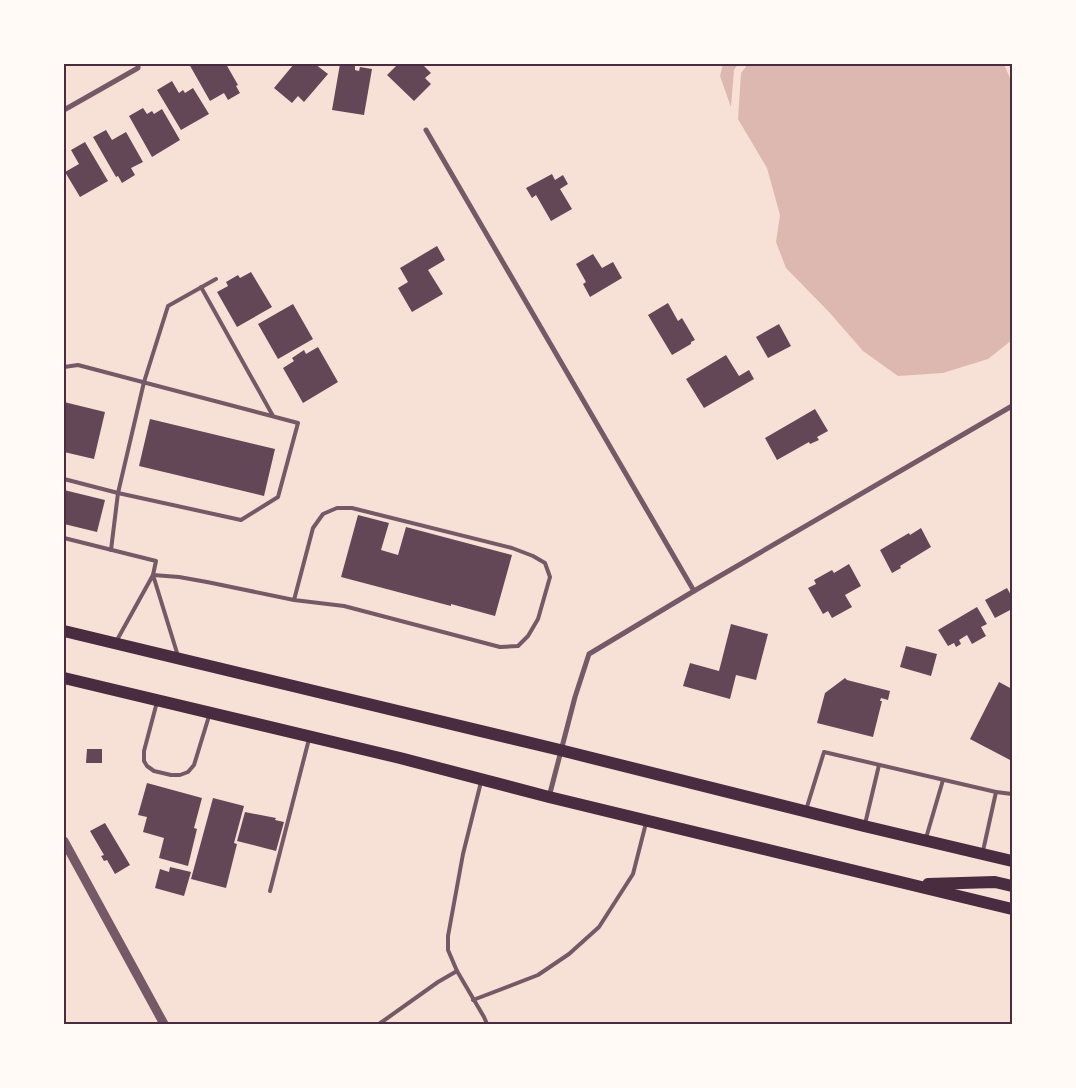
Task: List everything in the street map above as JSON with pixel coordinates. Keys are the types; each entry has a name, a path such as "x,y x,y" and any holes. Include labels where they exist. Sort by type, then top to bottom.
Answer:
{"main road":[{"path":"64,631 1012,861"},
{"path":"64,678 400,758 549,797 1012,909"},
{"path":"913,885 995,882 1012,886"}],"street":[{"path":"64,110 138,68 138,64"},
{"path":"426,130 694,591"},
{"path":"549,797 560,750 589,654 1012,406"},
{"path":"64,841 164,1024"}],"lane":[{"path":"111,550 118,493 144,382 168,306 216,279"},
{"path":"201,287 273,416"},
{"path":"64,367 78,365 298,422 278,497 241,520 64,479"},
{"path":"153,575 179,577 294,600 344,606 500,647 518,646 528,636 538,620 550,577 545,563 512,548 352,508 337,508 324,514 313,528 294,600"},
{"path":"64,538 156,561 153,575 115,643"},
{"path":"153,575 179,658"},
{"path":"158,701 144,751 144,761 154,771 171,775 180,775 188,772 194,765 210,713"},
{"path":"270,891 309,737"},
{"path":"806,811 824,752 996,792 1012,794"},
{"path":"864,826 879,765"},
{"path":"482,780 463,854 448,936 448,950 457,971 487,1024"},
{"path":"925,840 943,780"},
{"path":"982,854 996,792"},
{"path":"473,1000 538,975 569,954 600,927 633,874 646,820"},
{"path":"379,1024 438,982 457,971"}],"shaded area":[{"path":"723,64 738,64 734,70 731,107 720,76"},
{"path":"748,64 1004,64 1012,83 1012,340 988,359 943,373 898,376 863,351 829,312 786,268 776,242 780,215 767,168 738,119 741,73"}],"building":[{"path":"189,64 226,64 238,85 236,86 240,93 228,100 224,93 210,101"},
{"path":"294,64 315,64 328,74 304,102 298,96 292,103 274,88"},
{"path":"340,64 355,66 355,70 359,71 360,67 372,69 364,115 332,110"},
{"path":"398,64 422,64 431,73 425,78 431,84 414,101 387,75"},
{"path":"172,81 179,93 183,90 185,93 193,88 209,114 181,130 157,90"},
{"path":"143,108 147,114 152,111 154,114 162,109 180,140 152,157 129,116"},
{"path":"106,130 112,140 126,132 143,162 131,168 135,175 122,183 118,176 116,177 93,137"},
{"path":"85,142 108,181 80,197 65,172 79,164 71,150"},
{"path":"552,174 555,180 563,175 568,184 560,189 572,209 551,221 536,195 532,198 526,188"},
{"path":"437,246 445,260 428,270 443,294 412,312 398,288 408,282 400,268"},
{"path":"593,254 602,268 613,262 622,278 590,297 583,284 586,282 576,264"},
{"path":"251,272 272,307 237,327 217,292 228,286 226,282 238,275 240,278"},
{"path":"668,303 678,321 682,318 695,340 672,355 648,315"},
{"path":"293,304 313,339 278,359 258,324"},
{"path":"779,324 791,346 768,358 756,337"},
{"path":"318,347 338,382 303,403 283,368 294,361 292,358 304,350 306,354"},
{"path":"726,355 739,376 749,370 754,379 704,408 686,379"},
{"path":"64,402 105,412 94,459 64,452"},
{"path":"815,409 828,431 817,437 819,440 810,444 809,442 777,460 765,438"},
{"path":"150,419 275,449 264,496 139,466"},
{"path":"64,490 105,500 97,532 64,524"},
{"path":"358,515 389,523 381,550 398,555 406,527 512,555 495,616 341,577"},
{"path":"921,528 931,547 892,573 880,550"},
{"path":"849,564 861,586 845,595 852,607 832,618 828,611 823,614 808,588 816,584 814,580 832,570 834,573"},
{"path":"1007,588 1012,597 1012,609 995,618 985,600"},
{"path":"977,607 987,624 981,627 986,636 972,644 967,635 959,640 961,644 956,647 954,643 948,646 938,630"},
{"path":"731,624 768,634 756,680 736,675 730,699 683,686 690,663 719,671"},
{"path":"906,646 937,654 931,676 900,667"},
{"path":"845,678 890,691 888,700 881,698 880,701 882,701 873,737 817,723 825,693"},
{"path":"999,682 1012,689 1012,761 970,739"},
{"path":"87,749 102,749 102,763 86,763"},
{"path":"147,783 202,798 194,828 197,829 188,866 159,858 164,838 143,832 147,817 138,815"},
{"path":"213,798 244,806 234,843 237,844 226,888 191,879"},
{"path":"245,812 276,818 275,820 284,822 276,851 237,841"},
{"path":"105,823 130,865 115,874 107,860 104,861 101,856 104,855 90,831"},
{"path":"170,867 191,872 184,896 155,888 160,869 169,872"}]}
